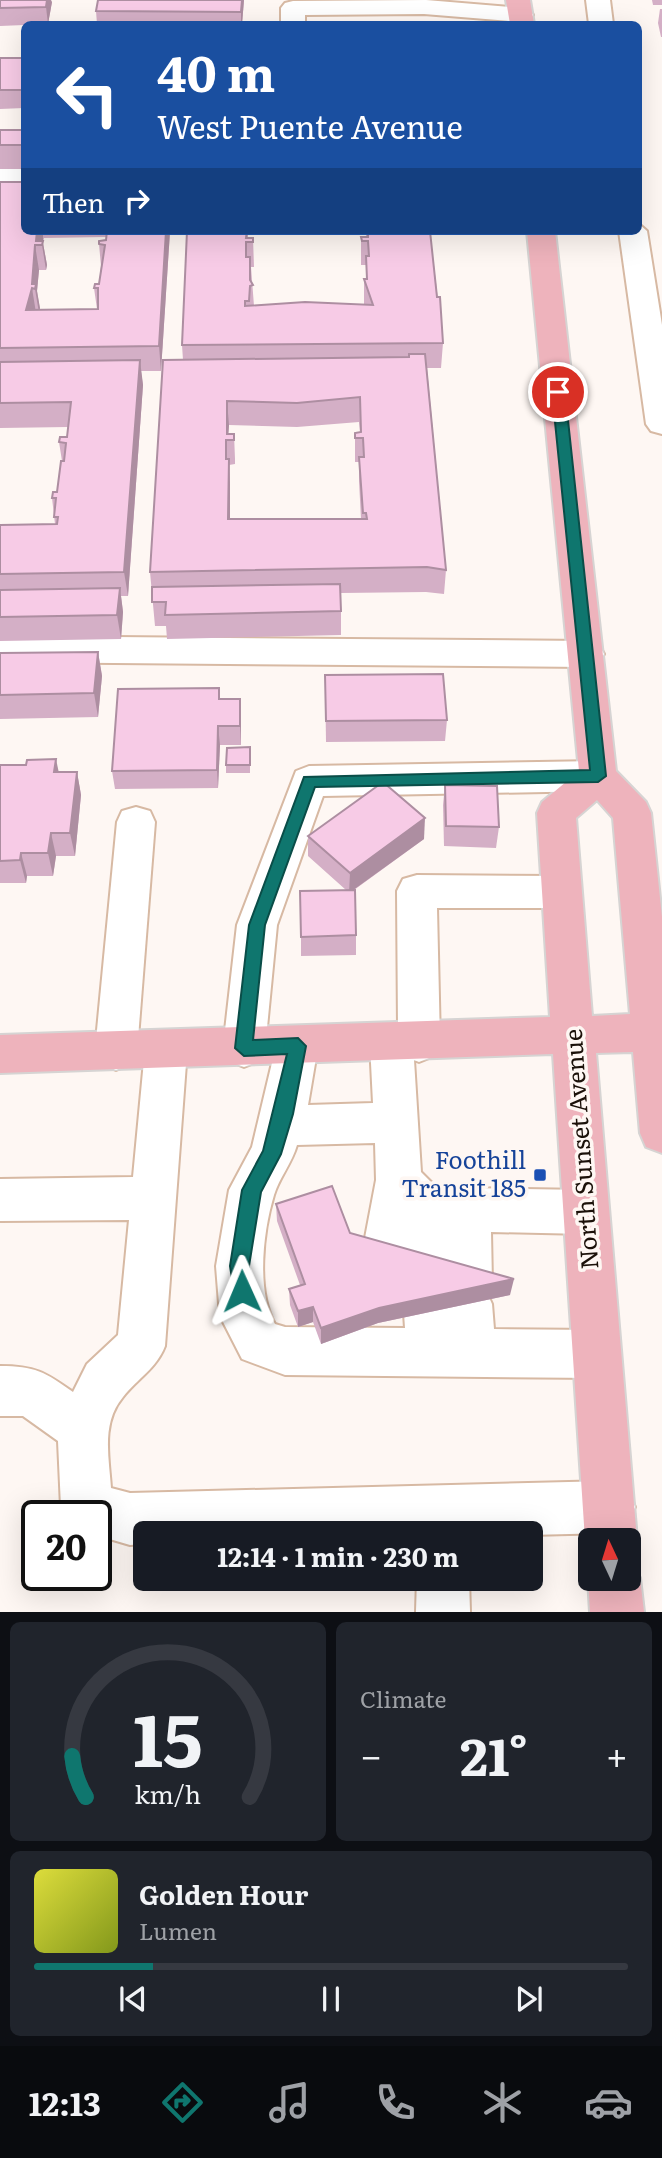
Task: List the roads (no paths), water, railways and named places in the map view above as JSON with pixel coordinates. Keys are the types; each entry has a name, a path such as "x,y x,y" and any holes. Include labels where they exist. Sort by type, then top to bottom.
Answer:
{"main road":[{"path":"541,235 598,776 632,813 656,1033 662,1133"},
{"name":"North Sunset Avenue","path":"598,776 556,813 610,1523"},
{"path":"0,1055 656,1033"},
{"path":"615,1591 617,1612"}],"street":[{"path":"598,0 601,21"},
{"path":"293,21 293,8 424,8 520,13"},
{"path":"0,177 21,177"},
{"path":"634,235 662,424"},
{"path":"0,649 586,654"},
{"path":"244,1048 257,925 309,781 598,776"},
{"path":"116,1051 136,822"},
{"path":"428,1312 433,1198 394,1122 405,1043 417,891 561,892"},
{"path":"298,1046 272,1154 252,1190 239,1266 244,1316 259,1342 285,1351 428,1312 597,1354"},
{"path":"166,1049 141,1346 104,1381 82,1428 87,1507 130,1519 286,1521"},
{"path":"280,1126 394,1122"},
{"path":"0,1200 153,1198"},
{"path":"433,1198 586,1212"},
{"path":"428,1312 433,1198"},
{"path":"0,1391 30,1391 82,1428"},
{"path":"543,1523 610,1523"},
{"path":"443,1591 443,1612"}],"place":[{"name":"Foothill Transit 185","path":"540,1175"}]}
